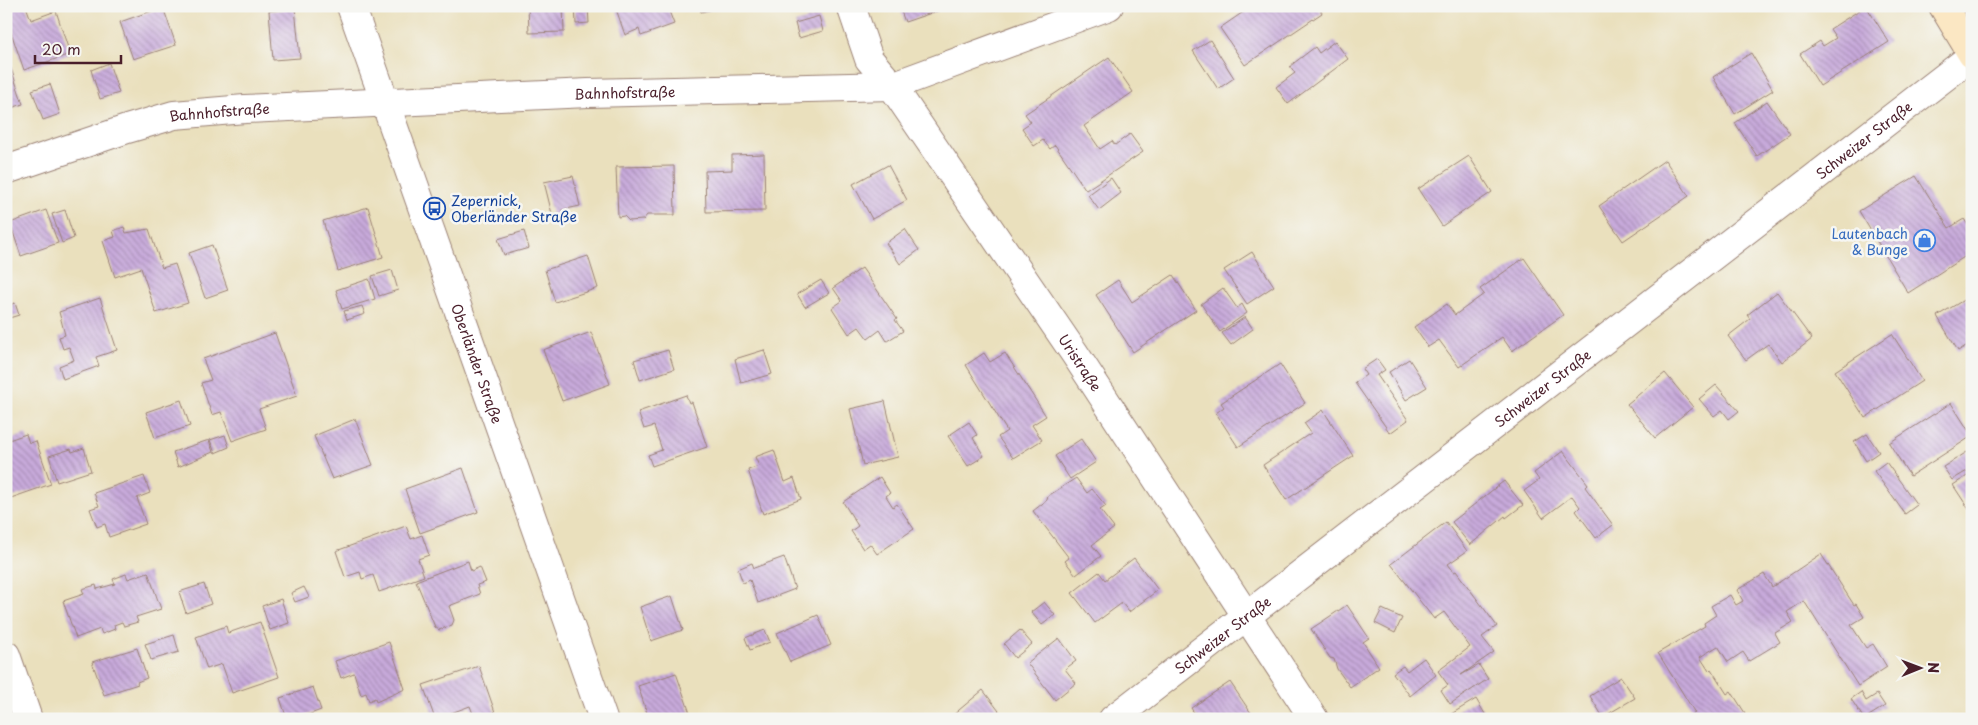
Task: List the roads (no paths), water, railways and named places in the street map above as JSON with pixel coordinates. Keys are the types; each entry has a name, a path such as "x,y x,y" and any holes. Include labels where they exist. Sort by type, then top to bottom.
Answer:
{"main road":[{"path":"1943,6 1972,55"}],"street":[{"name":"Oberländer Straße","path":"351,6 603,719"},
{"name":"Uristraße","path":"851,6 869,59 892,86 1075,354 1314,719"},
{"name":"Bahnhofstraße","path":"6,170 127,129 174,116 245,109 385,101 597,93 892,86 1109,6"},
{"name":"Schweizer Straße","path":"1113,719 1602,343 1972,55"},
{"path":"6,655 28,719"}],"place":[{"name":"Zepernick, Oberländer Straße","path":"435,208"},
{"name":"Lautenbach & Bunge","path":"1924,241"}]}
